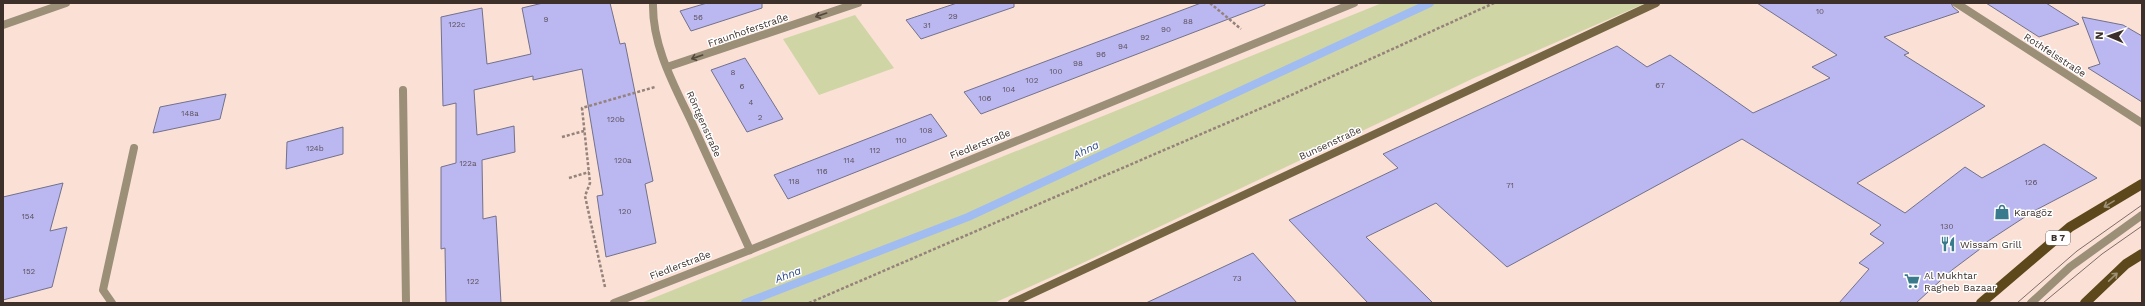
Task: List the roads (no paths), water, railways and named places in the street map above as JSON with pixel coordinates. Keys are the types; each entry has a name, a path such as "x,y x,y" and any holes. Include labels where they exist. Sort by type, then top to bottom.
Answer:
{"main road":[{"name":"B 7","path":"1981,303 2070,227 2142,184"},
{"path":"2085,303 2126,264 2142,254"}],"street":[{"path":"3,25 66,3"},
{"name":"Röntgenstraße","path":"653,3 652,10 654,30 667,67 750,250"},
{"name":"Fraunhoferstraße","path":"667,67 858,3"},
{"name":"Fiedlerstraße","path":"614,303 750,250 1354,3"},
{"name":"Bunsenstraße","path":"1012,303 1656,3"},
{"name":"Rothfelsstraße","path":"1956,3 2142,123"},
{"path":"403,90 406,303"},
{"path":"112,303 103,290 134,148"},
{"path":"2031,303 2047,287 2094,248 2142,215"}],"waterway":[{"name":"Ahna","path":"745,303 968,217 1430,3"}],"tram line":[{"path":"2017,303 2077,251 2142,205"},
{"path":"2043,303 2102,254 2142,226"}],"place":[{"name":"Karagöz","path":"2002,212"},
{"name":"Wissam Grill","path":"1948,244"},
{"name":"Al Mukhtar Ragheb Bazaar","path":"1912,281"}]}
